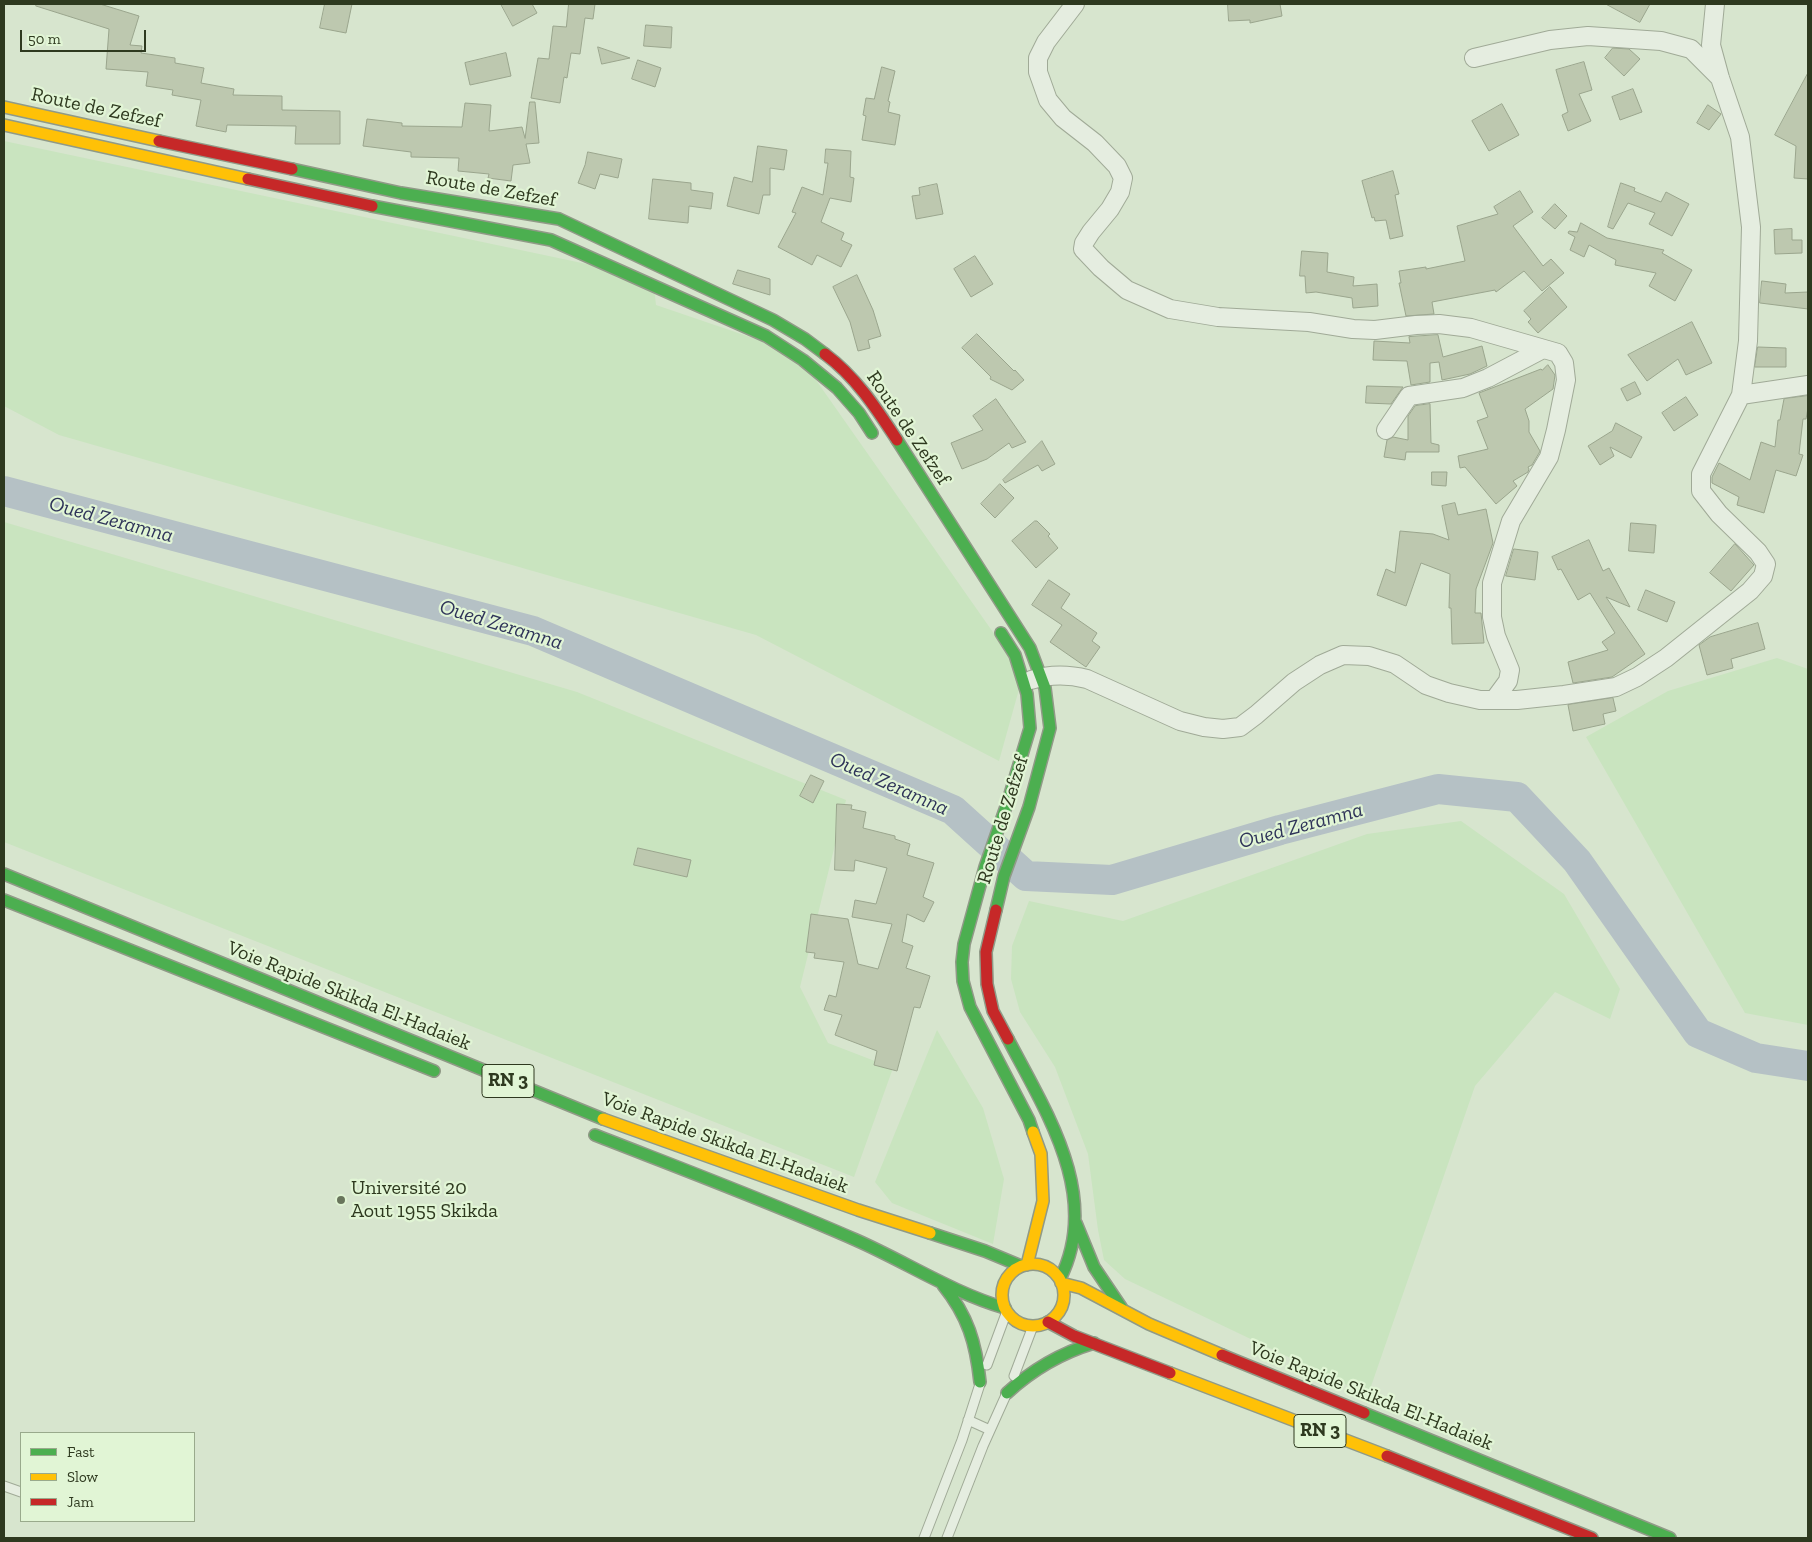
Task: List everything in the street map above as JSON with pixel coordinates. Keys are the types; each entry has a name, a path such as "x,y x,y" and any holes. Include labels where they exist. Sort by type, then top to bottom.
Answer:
{"main road":[{"name":"Route de Zefzef","path":"4,107 401,193 559,219 773,320 805,339 838,364 869,397 1030,648 1045,688 1050,728 1030,807 1004,876 986,952 987,984 993,1011 1050,1120 1064,1154 1072,1183 1076,1223 1068,1263 1060,1281"},
{"name":"Route de Zefzef","path":"4,125 399,212 551,240 766,336 796,354 826,378 857,410 878,443"},
{"name":"Route de Zefzef","path":"994,623 1015,655 1027,694 1030,728 1008,801 985,867 964,944 962,962 963,981 970,1007 1030,1120 1041,1154 1043,1201 1024,1266"},
{"name":"Voie Rapide Skikda El-Hadaiek","path":"4,874 576,1109 858,1210 1024,1266 1042,1265 1049,1268 1060,1281 1081,1288 1149,1324 1670,1538"},
{"name":"Voie Rapide Skikda El-Hadaiek","path":"4,900 442,1074"},
{"name":"Voie Rapide Skikda El-Hadaiek","path":"581,1129 813,1221 981,1301 1006,1309 1015,1320 1033,1326"},
{"path":"1076,1223 1082,1242 1100,1278 1123,1310"},
{"path":"1006,1309 1003,1301 1003,1287 1010,1275 1024,1266"},
{"path":"939,1280 961,1308 971,1329 977,1352 980,1382"},
{"path":"1033,1326 1048,1322 1059,1312 1064,1298 1060,1281"},
{"name":"RN 3","path":"1048,1322 1094,1344 1409,1465 1592,1538"},
{"path":"1007,1394 1046,1361 1094,1344"}],"street":[{"path":"1075,4 1046,42 1038,58 1038,72 1048,100 1063,118 1117,166 1123,178 1120,192 1110,209 1087,237 1083,249 1101,268 1127,290 1170,308 1218,317 1309,322 1353,330 1375,330 1440,324 1471,328 1558,353 1564,363 1566,380 1549,457 1511,521 1492,583 1492,617 1496,636 1510,670 1508,681 1494,700"},
{"path":"1023,682 1041,677 1070,675 1086,679 1180,721 1204,727 1223,729 1240,727 1294,682 1320,665 1343,655 1369,656 1395,664 1426,684 1449,693 1480,700 1517,700 1564,696 1616,688 1637,678 1666,658 1750,591 1763,576 1766,564 1758,552 1719,514 1701,491 1701,474 1740,395 1748,341 1751,226 1740,137 1720,78 1712,45 1715,4"},
{"path":"1474,58 1559,39 1588,36 1661,41 1691,49 1720,78"},
{"path":"1386,430 1409,396 1463,388 1488,378 1542,349"},
{"path":"1740,395 1808,385"}],"lane":[{"path":"924,1538 962,1440 1006,1309"},
{"path":"947,1538 1033,1326"},
{"path":"968,1420 990,1430"},
{"path":"4,1486 20,1492"}],"green space":[{"path":"4,141 653,278 656,305 797,353 1023,675 999,761 756,635 59,435 4,406"},
{"path":"4,522 577,692 846,800 800,987 828,1043 893,1068 854,1177 4,842"},
{"path":"1777,658 1808,669 1808,1025 1745,1013 1586,737 1668,691"},
{"path":"1461,821 1564,894 1620,989 1610,1019 1555,992 1475,1086 1368,1395 1125,1279 1104,1260 1088,1154 1055,1067 1020,1012 1011,979 1012,946 1029,901 1123,921 1367,834"},
{"path":"937,1030 983,1108 1004,1179 993,1244 892,1203 875,1182"}],"building":[{"path":"37,4 100,4 139,16 130,45 142,46 141,53 175,58 175,63 204,68 201,83 234,89 233,95 282,96 282,110 340,111 340,144 295,144 296,126 227,125 226,132 196,126 201,100 172,95 173,90 146,86 148,72 106,69 109,29 36,6"},
{"path":"325,4 352,4 346,33 320,28"},
{"path":"501,4 532,4 537,13 513,26"},
{"path":"569,4 595,4 593,19 585,18 580,54 571,53 567,78 564,77 560,103 531,98 538,58 549,59 553,26 566,27"},
{"path":"1228,4 1280,4 1282,16 1250,23 1250,20 1229,21"},
{"path":"1606,4 1650,4 1640,22"},
{"path":"646,25 672,27 671,48 644,46"},
{"path":"598,47 630,58 602,64"},
{"path":"1613,48 1629,49 1640,59 1624,76 1605,58"},
{"path":"506,53 511,76 470,85 465,63"},
{"path":"638,60 661,68 655,87 632,79"},
{"path":"1584,62 1592,90 1579,94 1591,121 1568,131 1562,115 1568,112 1556,70"},
{"path":"882,67 895,71 888,101 890,102 888,112 900,115 895,145 862,140 866,116 863,115 866,98 874,99"},
{"path":"1808,73 1808,179 1794,178 1796,146 1775,135"},
{"path":"1633,89 1642,112 1620,120 1612,97"},
{"path":"530,102 535,102 539,143 526,144 530,163 513,165 511,181 488,178 489,174 458,171 459,158 411,157 411,152 363,146 367,119 402,123 402,126 462,127 465,103 491,105 489,131 522,127 525,138"},
{"path":"1502,104 1519,135 1489,151 1472,121"},
{"path":"1708,105 1721,114 1709,130 1697,123"},
{"path":"758,146 787,150 784,170 770,168 770,195 763,195 759,214 727,206 734,177 752,182"},
{"path":"826,149 851,151 850,177 854,178 851,202 830,198 821,222 844,233 841,240 852,245 841,267 817,255 812,265 778,247 796,213 792,212 802,187 823,195 828,163 825,163"},
{"path":"588,152 622,159 618,178 600,174 595,189 578,183"},
{"path":"1393,171 1399,194 1395,195 1403,236 1390,239 1386,220 1375,221 1374,217 1372,218 1362,181"},
{"path":"653,179 691,183 691,190 713,193 711,209 689,206 688,223 649,219"},
{"path":"1621,183 1635,188 1634,191 1661,202 1666,192 1689,204 1672,236 1649,224 1655,213 1628,203 1613,229 1608,227"},
{"path":"937,184 943,214 916,219 912,196 920,195 919,188"},
{"path":"1520,191 1533,212 1513,226 1543,266 1551,259 1564,273 1542,291 1524,271 1496,292 1495,290 1432,302 1434,314 1406,316 1399,283 1401,283 1399,271 1426,267 1426,269 1465,261 1457,226 1498,214 1494,207"},
{"path":"1555,204 1567,216 1555,229 1542,218"},
{"path":"1581,223 1607,238 1664,250 1662,253 1692,270 1675,301 1649,286 1656,273 1615,265 1616,260 1589,245 1584,257 1570,250 1575,237 1568,233 1569,231 1577,232"},
{"path":"1792,229 1792,240 1802,240 1802,253 1775,254 1774,230"},
{"path":"1302,251 1328,253 1327,272 1354,277 1353,286 1377,284 1378,306 1353,308 1352,298 1316,292 1306,293 1305,276 1300,276"},
{"path":"975,256 993,284 971,297 954,269"},
{"path":"738,270 770,279 770,295 733,284"},
{"path":"857,275 873,310 881,336 868,340 870,348 858,351 850,322 833,287"},
{"path":"1762,281 1786,284 1785,293 1808,292 1808,309 1760,303"},
{"path":"1550,287 1567,307 1538,333 1528,322 1531,319 1524,311"},
{"path":"1692,322 1712,363 1686,375 1678,359 1647,381 1628,355"},
{"path":"977,334 1024,380 1012,390 990,379 991,377 962,348"},
{"path":"1438,335 1443,357 1482,346 1487,366 1470,374 1442,380 1439,362 1430,363 1430,382 1411,385 1407,361 1373,360 1374,341 1410,343 1409,337"},
{"path":"1758,347 1786,348 1786,367 1755,367"},
{"path":"1548,365 1555,375 1553,389 1525,409 1529,421 1529,432 1540,451 1532,465 1528,467 1528,472 1513,481 1517,486 1496,504 1465,467 1460,468 1458,456 1488,449 1477,421 1488,417 1479,393 1542,370"},
{"path":"1635,382 1641,394 1627,401 1621,389"},
{"path":"1367,386 1403,387 1391,404 1366,403"},
{"path":"1808,396 1808,408 1806,419 1803,419 1799,454 1803,455 1796,476 1776,470 1764,513 1737,505 1739,497 1712,483 1712,477 1719,463 1750,480 1761,442 1775,447 1778,420 1780,420 1784,399"},
{"path":"1686,397 1698,415 1674,431 1662,413"},
{"path":"996,399 1026,442 1012,448 1009,443 987,459 962,469 951,443 983,430 973,416"},
{"path":"1430,404 1431,443 1439,445 1439,452 1406,452 1405,460 1384,457 1387,440 1393,437 1408,440 1408,416 1415,406"},
{"path":"1616,423 1642,437 1631,458 1610,447 1614,456 1600,465 1588,446 1612,431"},
{"path":"1042,441 1055,464 1042,471 1038,465 1005,483 1003,480"},
{"path":"1432,472 1447,472 1446,486 1432,485"},
{"path":"1000,484 1014,498 995,518 981,504"},
{"path":"1455,503 1458,515 1486,509 1493,543 1476,589 1475,613 1481,613 1484,643 1452,644 1451,608 1449,608 1450,574 1421,563 1406,606 1377,595 1386,569 1395,573 1400,531 1433,534 1449,540 1442,506"},
{"path":"1035,521 1050,534 1048,536 1058,548 1036,568 1012,541"},
{"path":"1631,523 1656,525 1654,553 1629,551"},
{"path":"1589,540 1603,571 1609,568 1630,607 1606,597 1645,654 1612,677 1573,683 1568,662 1608,650 1602,642 1615,633 1590,593 1578,600 1561,569 1558,570 1552,557"},
{"path":"1735,544 1754,565 1731,591 1710,573"},
{"path":"1514,549 1538,552 1535,580 1506,576"},
{"path":"1049,580 1070,594 1061,608 1097,633 1092,641 1100,647 1086,667 1050,642 1062,625 1032,605"},
{"path":"1646,590 1675,602 1667,622 1638,610"},
{"path":"1758,623 1765,649 1731,659 1733,668 1707,675 1699,645 1710,637"},
{"path":"1613,698 1616,711 1603,714 1605,724 1573,731 1568,705"},
{"path":"811,775 824,781 813,803 800,796"},
{"path":"837,804 852,805 851,809 866,812 863,828 895,836 895,839 910,844 907,855 934,863 923,897 934,902 924,922 907,914 902,942 913,946 906,968 930,976 920,1008 914,1007 897,1071 874,1065 877,1051 835,1035 842,1015 824,1010 829,995 836,997 844,962 814,958 815,953 806,952 811,914 848,919 858,964 878,969 892,924 852,917 855,900 876,904 887,868 855,860 854,871 835,870"},
{"path":"638,848 691,860 687,877 634,865"}],"waterway":[{"name":"Oued Zeramna","path":"4,491 533,631 953,810 1026,876 1112,880 1280,830 1438,789 1517,797 1577,861 1698,1033 1756,1058 1808,1066"}],"traffic: fast":[{"path":"292,169 401,193 559,219 773,320 805,339 825,354"},
{"path":"372,206 551,240 766,336 803,360 837,388 859,413 872,433"},
{"path":"897,440 1030,648 1045,688 1050,728 1029,807 1004,876 996,910"},
{"path":"1001,633 1015,655 1027,694 1030,728 1008,801 985,867 964,944 962,962 963,981 970,1007 1029,1120 1033,1132"},
{"path":"4,874 603,1119"},
{"path":"4,900 434,1071"},
{"path":"1008,1039 1052,1125 1064,1155 1072,1186 1075,1217 1071,1248 1060,1279"},
{"path":"595,1135 824,1226 967,1294 1005,1308"},
{"path":"1076,1223 1094,1267 1121,1307"},
{"path":"930,1233 985,1251 1021,1266"},
{"path":"943,1285 952,1296 965,1319 973,1342 980,1382"},
{"path":"1007,1393 1027,1376 1048,1363 1094,1343"},
{"path":"1364,1413 1670,1538"}],"traffic: slow":[{"path":"4,107 159,141"},
{"path":"4,125 248,179"},
{"path":"603,1119 858,1210 930,1233"},
{"path":"1027,1265 1043,1201 1041,1154 1033,1132"},
{"path":"1033,1264 1050,1269 1055,1273 1059,1278 1064,1295 1059,1312 1055,1317 1050,1321 1033,1326 1016,1321 1011,1317 1007,1312 1002,1295 1007,1278 1011,1273 1016,1269 1033,1264"},
{"path":"1061,1283 1081,1288 1149,1324 1222,1355"},
{"path":"1170,1373 1387,1456"}],"traffic: jam":[{"path":"159,141 292,169"},
{"path":"248,179 372,206"},
{"path":"825,354 856,383 897,440"},
{"path":"996,910 986,952 987,984 993,1011 1008,1039"},
{"path":"1048,1322 1074,1336 1170,1373"},
{"path":"1222,1355 1364,1413"},
{"path":"1387,1456 1592,1538"}],"place":[{"name":"Université 20 Aout 1955 Skikda","path":"341,1200"}]}
